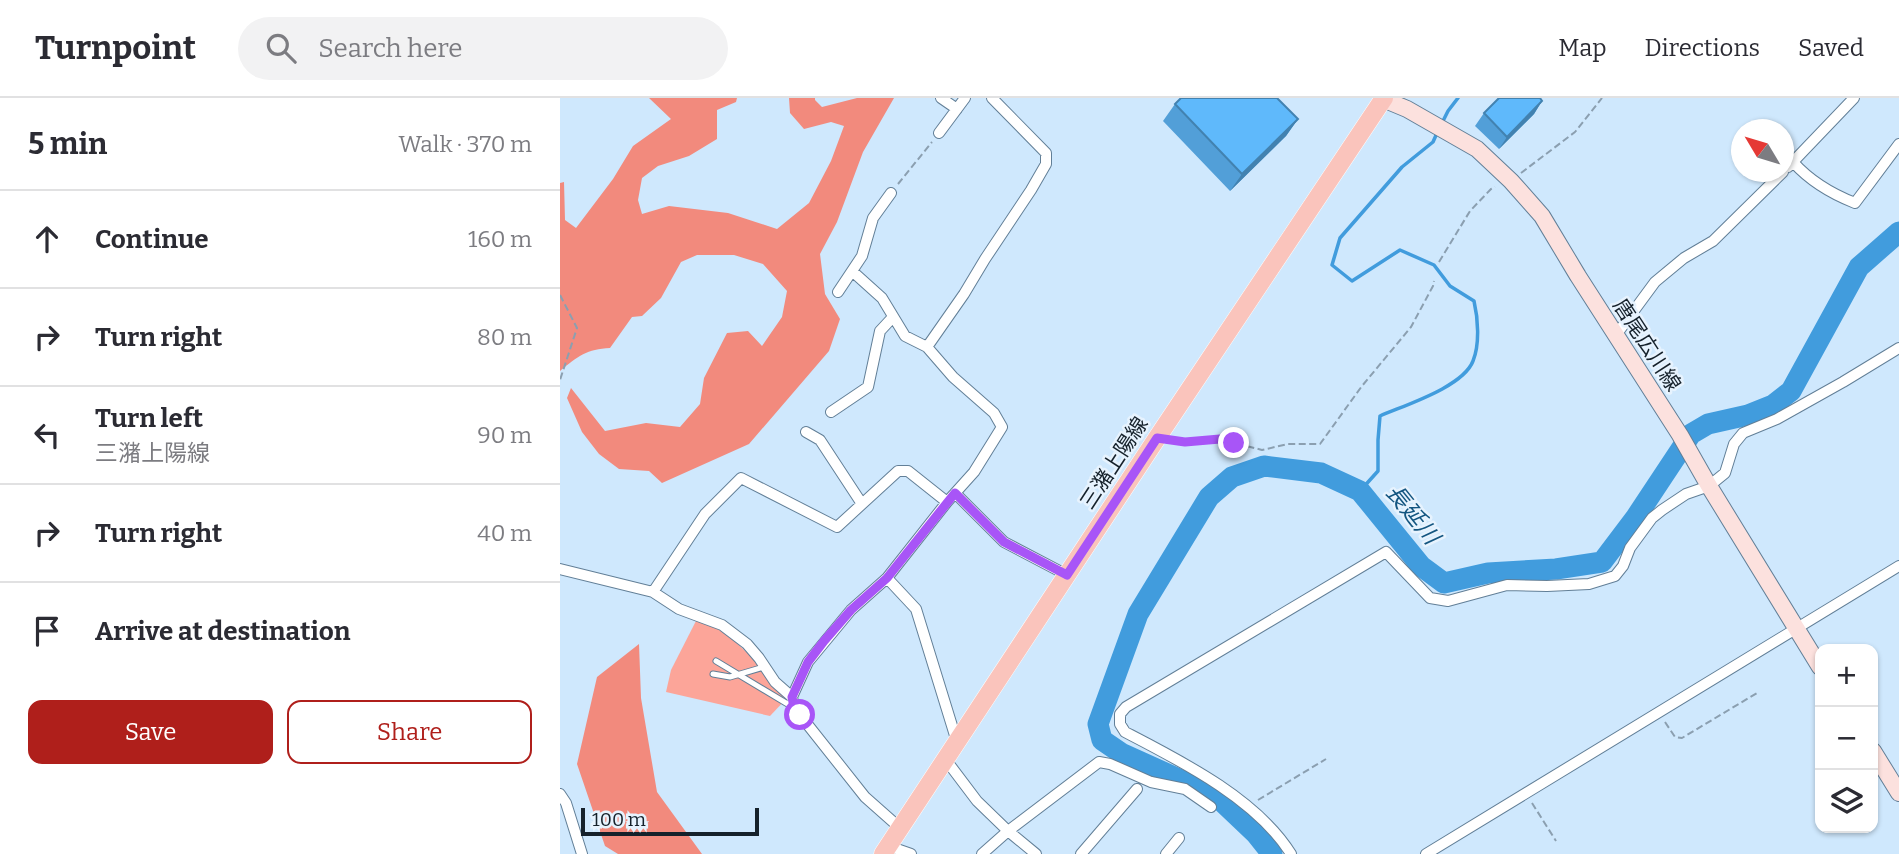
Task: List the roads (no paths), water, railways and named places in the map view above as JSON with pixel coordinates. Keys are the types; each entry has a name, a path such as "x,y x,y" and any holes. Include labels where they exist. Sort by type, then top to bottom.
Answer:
{"main road":[{"name":"唐尾広川線","path":"1384,99 1477,149 1511,181 1542,216 1680,435 1815,659"},
{"name":"三潴上陽線","path":"886,850 1384,99"},
{"path":"1878,759 1899,793"}],"street":[{"path":"941,98 957,109"},
{"path":"939,133 965,98"},
{"path":"927,347 964,294 1046,164 1046,153 992,98"},
{"path":"1794,161 1854,98"},
{"path":"1794,163 1832,194 1856,203 1899,144"},
{"path":"1616,335 1655,282 1684,258 1713,241 1772,182"},
{"path":"838,292 862,256 873,218 891,193"},
{"path":"793,702 808,662 851,610 887,578 974,472 1002,427 994,413 953,377 927,347 905,336 882,298 852,271"},
{"path":"831,412 868,387 880,331 893,317"},
{"path":"1291,854 1271,826 1251,808 1192,769 1125,732 1120,724 1120,714 1126,707 1386,552 1430,598 1448,601 1507,585 1589,584 1615,576 1623,566 1630,548 1652,518 1706,480 1725,473 1734,444 1743,433 1777,419 1899,348"},
{"path":"806,432 820,440 862,505"},
{"path":"653,592 705,514 741,478 837,527 898,471 908,471 951,497 1004,542 1067,575"},
{"path":"1426,854 1899,566"},
{"path":"560,569 653,592 679,609 722,625 747,644 865,797 900,828"},
{"path":"887,578 916,609 957,742"},
{"path":"946,760 977,801 1036,854"},
{"path":"982,854 1099,762 1151,782 1185,789 1211,807"},
{"path":"1082,854 1137,789"},
{"path":"560,794 566,803 582,854"},
{"path":"1166,854 1179,838"},
{"path":"886,850 911,854"}],"lane":[{"path":"716,661 737,675 793,702"},
{"path":"713,674 730,677 765,667"}],"waterway":[{"path":"1442,123 1458,98"},
{"path":"1360,491 1378,471 1380,416 1418,401 1458,379 1473,361 1477,347 1474,301 1450,286 1434,265 1400,250 1352,281 1332,265 1340,238 1402,167 1433,142 1437,133"},
{"name":"長延川","path":"1272,854 1256,834 1216,796 1121,753 1102,740 1098,724 1138,614 1209,497 1232,477 1264,466 1321,473 1360,491 1421,566 1444,583 1488,573 1556,569 1602,562 1636,517 1691,434 1708,424 1748,415 1773,405 1791,391 1859,267 1899,232"}]}
